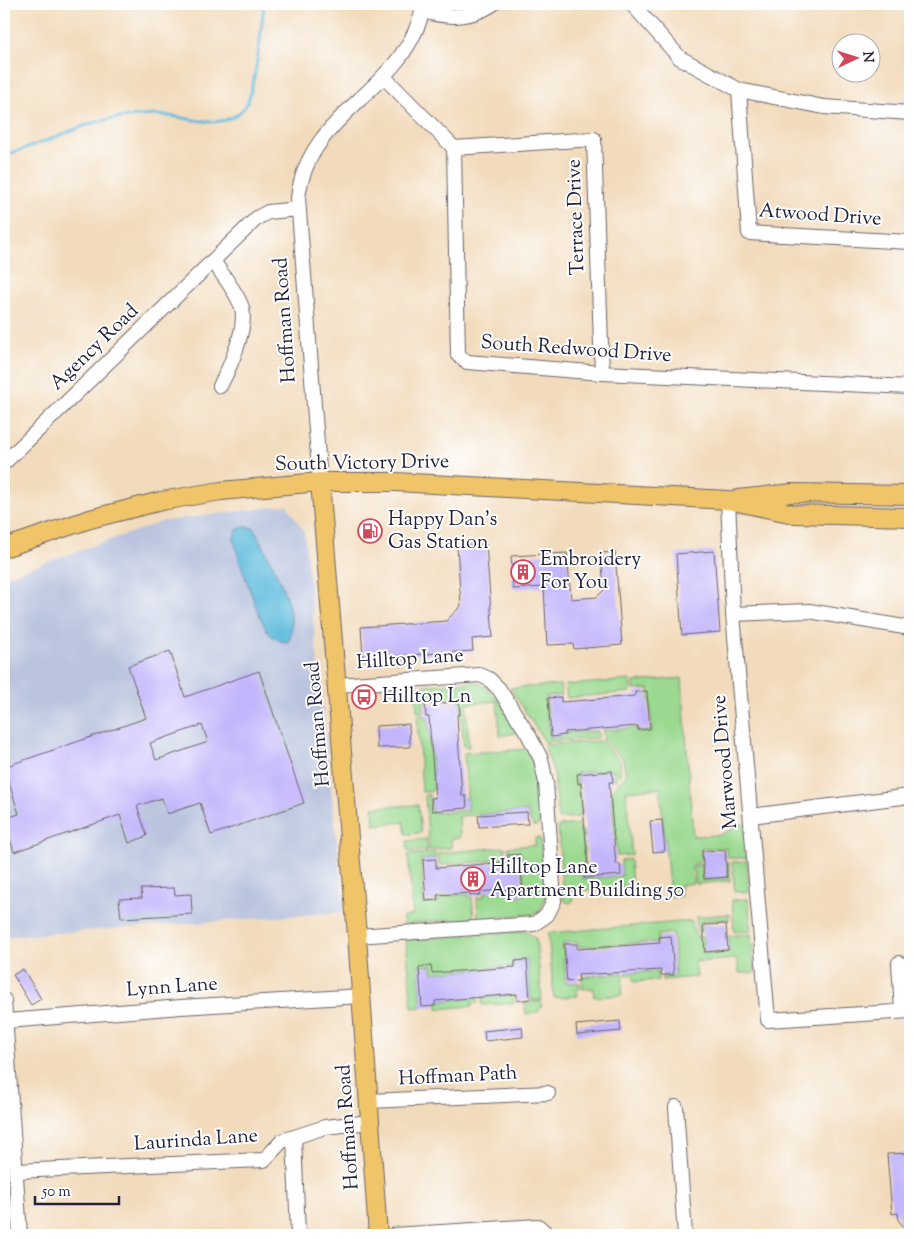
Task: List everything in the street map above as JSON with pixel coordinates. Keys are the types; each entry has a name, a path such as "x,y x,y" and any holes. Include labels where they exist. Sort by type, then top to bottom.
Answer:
{"main road":[{"name":"South Victory Drive","path":"4,548 90,519 161,501 221,491 320,482 395,482 728,500 794,514 910,517"},
{"name":"Hoffman Road","path":"320,482 362,996 378,1235"},
{"name":"South Victory Drive","path":"728,500 792,493 910,495"}],"street":[{"path":"299,209 299,185 311,153 323,135 384,78 402,56 423,7 452,18 480,12 493,4"},
{"path":"632,4 680,58 739,90 824,107 910,113"},
{"path":"384,78 454,148"},
{"name":"Atwood Drive","path":"739,90 749,233 910,242"},
{"name":"Terrace Drive","path":"454,148 594,139 602,373"},
{"name":"South Redwood Drive","path":"454,148 458,355 467,362 602,373 910,387"},
{"name":"Agency Road","path":"4,463 214,262 257,218 268,212 299,209"},
{"name":"Hoffman Road","path":"299,209 320,482"},
{"path":"214,262 231,286 242,309 240,333 233,361 220,386"},
{"name":"Marwood Drive","path":"728,500 732,614 768,1020 906,1011"},
{"path":"732,614 809,611 910,628"},
{"name":"Hilltop Lane","path":"337,686 480,675 485,677 499,689 528,734 541,759 546,783 554,901 547,916 534,924 357,936"},
{"path":"751,816 910,796"},
{"path":"899,963 906,1011"},
{"name":"Lynn Lane","path":"7,1021 181,1007 362,996"},
{"path":"4,1000 7,1021 9,1153 16,1171 20,1235"},
{"name":"Hoffman Path","path":"369,1101 548,1093"},
{"path":"676,1107 685,1235"},
{"name":"Laurinda Lane","path":"16,1171 264,1160 282,1141 325,1127 370,1122"},
{"path":"294,1137 298,1235"},
{"path":"394,1235 538,1226 548,1235"}],"shaded area":[{"path":"287,505 304,531 344,912 4,937 4,577 164,521"}],"green space":[{"path":"682,678 693,836 720,835 744,823 747,858 727,858 726,848 701,849 701,861 692,865 693,883 680,885 681,896 670,897 660,788 626,791 632,855 617,856 611,790 626,776 623,759 604,741 603,730 637,728 637,732 652,731 649,689 634,690 634,682"},
{"path":"630,680 631,692 567,698 565,685"},
{"path":"474,682 487,689 501,703 512,720 516,733 500,736 497,701 466,704 469,747 464,747 460,699 423,701 424,712 417,712 416,686"},
{"path":"560,685 562,695 546,696 550,738 566,736 566,733 598,731 598,738 545,742 510,688"},
{"path":"424,715 424,718 428,718 434,789 430,792 422,792 417,716"},
{"path":"601,741 620,761 620,776 615,781 614,770 576,773 582,814 579,814 579,817 558,819 554,773 544,745"},
{"path":"528,749 536,774 540,824 534,827 529,819 528,811 459,816 460,838 451,839 451,848 429,850 425,795 429,795 432,813 468,810 464,753"},
{"path":"418,805 421,833 406,834 404,822 374,825 373,807"},
{"path":"578,824 579,831 583,831 585,865 582,865 583,879 622,876 621,860 630,859 632,886 573,891 573,901 569,903 563,900 558,826"},
{"path":"535,838 540,838 546,897 540,910 533,914 478,919 477,897 484,897 483,893 510,891 511,897 525,895 521,853 509,854 508,847 535,845"},
{"path":"426,839 427,850 408,852 407,841"},
{"path":"505,847 505,860 439,865 438,853"},
{"path":"435,852 436,858 421,860 424,903 439,902 439,897 468,894 469,897 472,897 474,918 403,924 403,917 413,915 408,855"},
{"path":"747,861 749,892 735,892 732,862"},
{"path":"729,862 730,881 696,884 694,866 701,864 703,880 728,878 727,863"},
{"path":"748,899 751,931 734,932 732,900"},
{"path":"729,914 729,919 702,921 702,933 697,931 696,917"},
{"path":"692,921 694,934 698,937 703,937 703,953 729,952 729,936 751,934 755,973 739,973 737,959 695,962 697,977 662,980 662,976 675,975 673,933 658,935 658,942 579,947 578,942 563,943 566,983 580,983 581,988 577,989 578,996 554,998 548,933"},
{"path":"526,931 536,939 542,1000 531,1000 527,959 514,960 514,966 432,973 432,965 419,966 422,1007 412,1008 406,940"},
{"path":"657,971 658,980 634,982 633,976 626,977 626,973"},
{"path":"623,973 622,995 594,997 593,988 583,989 582,977"},
{"path":"514,995 514,1003 482,1005 482,998"},
{"path":"477,998 478,1003 472,1003 472,1006 438,1009 437,1001"},
{"path":"541,1001 542,1006 538,1012 526,1014 525,1003"}],"water":[{"path":"245,527 254,528 282,585 291,617 291,630 288,642 272,636 264,626 242,569 234,537 237,530"}],"building":[{"path":"486,544 493,637 472,639 473,651 363,658 361,627 446,621 461,606 457,546"},
{"path":"714,551 720,632 682,635 676,554"},
{"path":"615,552 622,645 574,649 573,644 547,645 544,587 513,589 511,556 567,553 571,599 597,597 604,590 601,553"},
{"path":"170,651 185,697 259,671 304,803 211,835 200,803 167,814 162,798 137,806 147,836 129,843 120,815 14,852 4,819 19,814 4,767 146,718 128,666","holes":["202,725 208,742 156,760 150,743"]},
{"path":"647,691 650,729 638,730 638,726 565,732 565,735 551,737 548,698 561,697 561,702 635,696 635,692"},
{"path":"459,702 460,714 457,715 462,796 466,796 467,808 432,811 431,798 435,798 429,717 426,717 425,704"},
{"path":"409,724 410,747 377,748 376,726"},
{"path":"612,771 613,782 609,782 616,864 620,864 621,875 584,878 583,866 588,866 581,783 578,784 577,774"},
{"path":"527,812 528,824 479,827 478,815"},
{"path":"662,820 665,851 653,852 650,821"},
{"path":"725,850 727,877 704,879 702,851"},
{"name":"Hilltop Lane Apartment Building 50","path":"520,854 523,894 512,895 512,889 480,892 480,895 470,896 470,893 437,895 438,900 426,901 423,860 436,859 436,868 508,862 508,855"},
{"path":"174,888 175,895 191,894 192,914 121,918 119,899 142,898 141,889"},
{"path":"726,924 728,950 705,952 703,925"},
{"path":"671,936 674,975 661,975 661,970 578,975 579,981 567,982 564,944 577,944 577,949 660,943 659,937"},
{"path":"527,960 530,999 517,1001 517,994 435,1001 435,1006 422,1007 419,967 431,966 432,973 515,967 515,961"},
{"path":"23,969 41,999 31,1005 13,975"},
{"path":"620,1021 621,1031 577,1035 576,1025"},
{"path":"522,1027 523,1037 485,1041 484,1031"},
{"path":"910,1153 910,1226 903,1226 899,1221 898,1213 892,1214 887,1154"}],"waterway":[{"path":"4,155 109,119 157,115 214,122 235,116 244,108 248,101 257,59 264,4"}],"place":[{"name":"Happy Dan's Gas Station","path":"370,531"},
{"name":"Embroidery For You","path":"523,572"},
{"name":"Hilltop Ln","path":"364,697"},
{"name":"Hilltop Lane Apartment Building 50","path":"473,879"}]}
